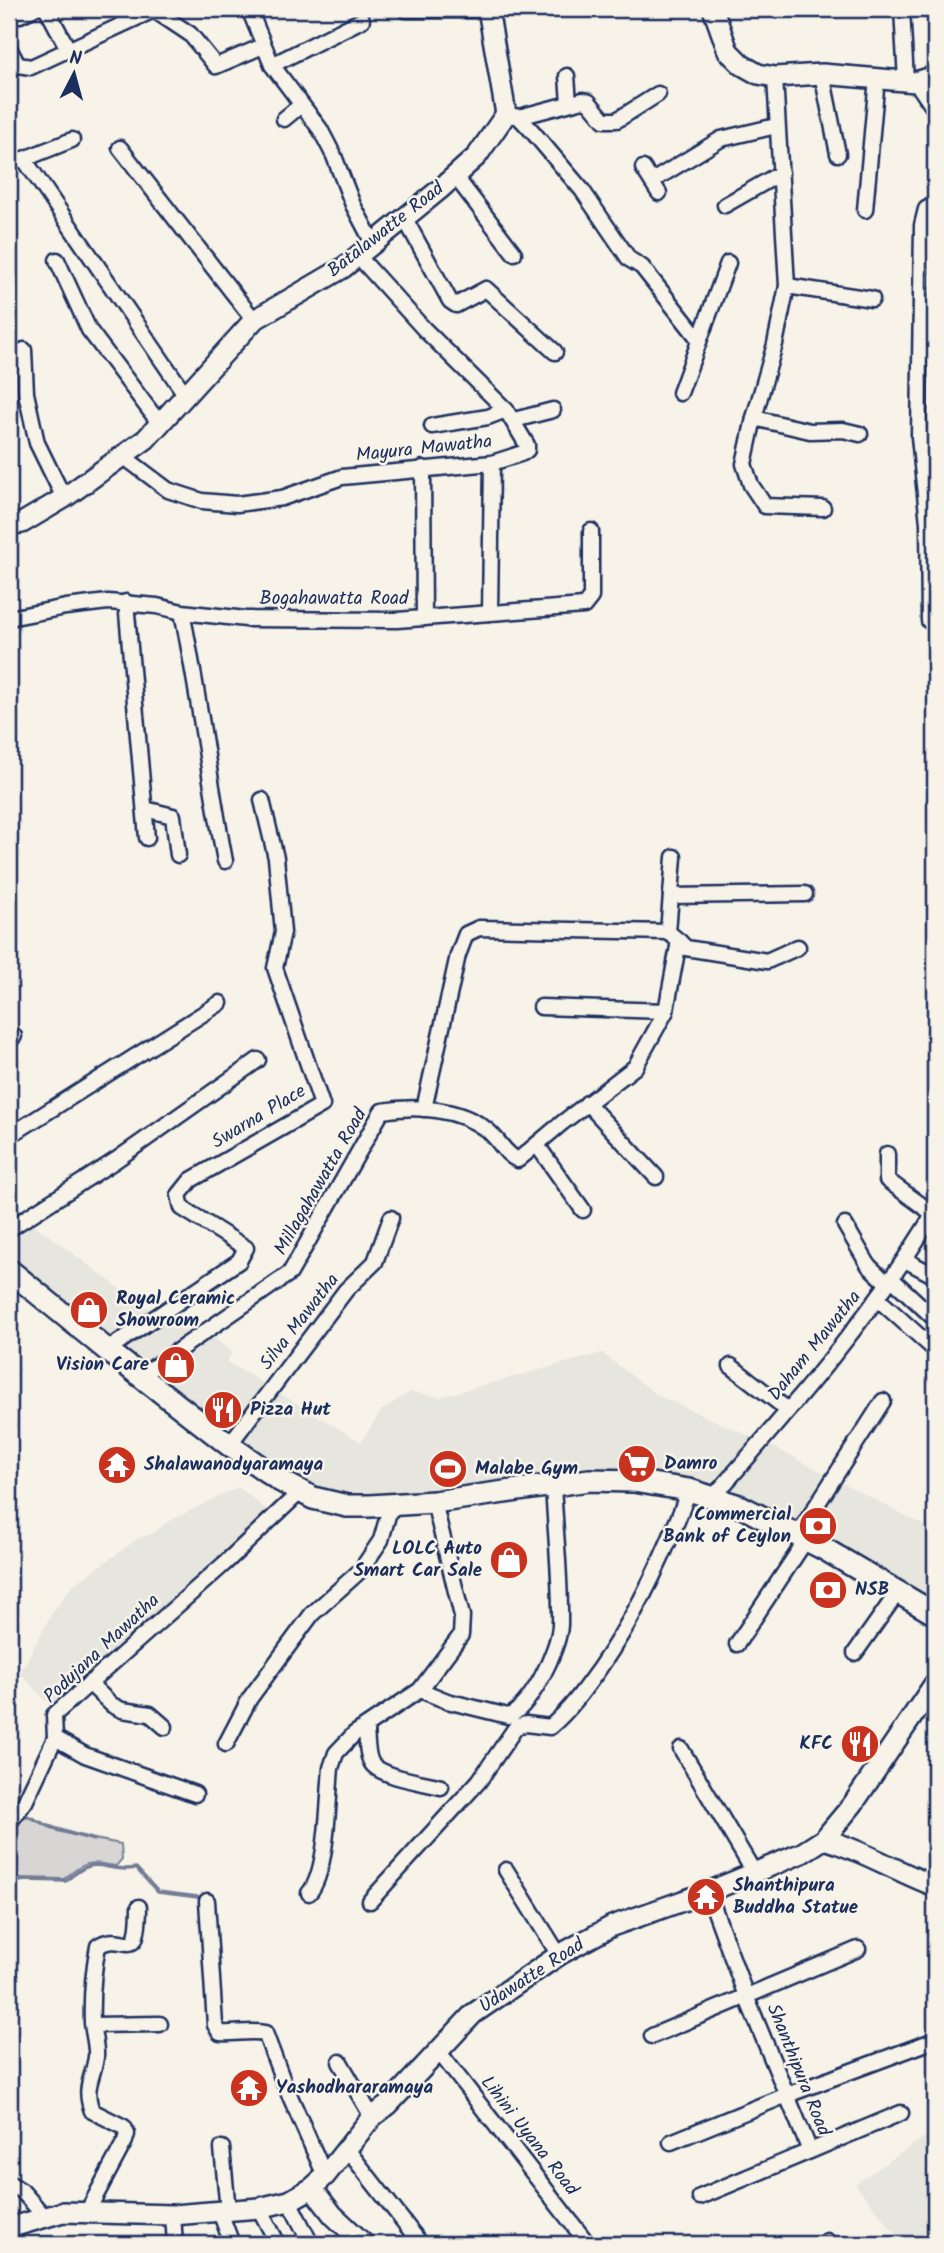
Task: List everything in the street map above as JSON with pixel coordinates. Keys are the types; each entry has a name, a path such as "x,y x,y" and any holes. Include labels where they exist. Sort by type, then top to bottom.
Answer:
{"main road":[{"path":"9,1270 229,1445 300,1492 347,1506 434,1502 589,1479 633,1481 689,1490 742,1507 935,1614"}],"street":[{"path":"47,9 68,49"},
{"name":"Mayura Mawatha","path":"123,456 168,490 202,501 237,505 282,498 342,477 492,463 527,450 527,445 510,415 424,330 366,249 334,156 320,130 272,65 249,9"},
{"path":"713,9 728,51 742,65 758,74 775,78 822,74 911,81 935,76"},
{"path":"902,9 911,81 935,110"},
{"path":"9,48 18,65 31,67 154,10 190,34 216,66 263,46"},
{"path":"406,14 489,10 512,116 582,190 629,259 642,267 698,338"},
{"path":"272,65 362,20"},
{"path":"822,74 838,154"},
{"path":"567,76 569,103"},
{"path":"775,78 787,286 744,464 751,485 765,506 823,508"},
{"path":"865,210 877,78"},
{"path":"512,116 583,100 589,102 604,120 617,121 658,94"},
{"path":"284,119 301,104"},
{"name":"Batalawatte Road","path":"9,525 22,523 64,498 123,456 160,424 254,320 343,268 455,176 477,156 512,116"},
{"path":"643,168 655,187 721,139 776,125"},
{"path":"9,161 24,159 72,140"},
{"path":"120,148 254,320"},
{"path":"24,159 185,394"},
{"path":"725,205 781,173"},
{"path":"455,176 514,253"},
{"path":"929,621 931,523 919,437 922,225 926,209 935,204"},
{"path":"404,217 450,301 456,304 486,289 555,352"},
{"path":"57,260 89,330 160,424"},
{"path":"680,393 728,262"},
{"path":"787,286 872,299"},
{"path":"24,350 26,393 37,443 64,498"},
{"path":"432,426 553,410"},
{"path":"754,418 810,431 843,430 860,434"},
{"path":"490,613 492,463"},
{"path":"423,468 424,618"},
{"name":"Bogahawatta Road","path":"9,618 66,607 126,602 246,619 397,620 584,606 589,603 591,597 591,531"},
{"path":"126,602 147,838"},
{"path":"182,612 200,700 211,787 225,861"},
{"name":"Swarna Place","path":"107,1350 239,1261 246,1248 182,1208 179,1195 191,1180 322,1105 275,968 283,932 276,858 262,800"},
{"path":"145,809 173,816 178,855"},
{"path":"674,857 671,896 674,937 666,1011 635,1067 587,1102 518,1160 510,1157 488,1130 464,1118 425,1109 458,955 466,934 479,928 674,937 686,948 768,961 799,947"},
{"path":"671,896 805,894"},
{"path":"9,1136 220,1003"},
{"path":"541,1007 666,1011"},
{"path":"9,1229 116,1160 258,1060"},
{"path":"587,1102 656,1177"},
{"name":"Millagahawatta Road","path":"141,1376 290,1273 382,1111 399,1108 425,1109"},
{"path":"537,1145 583,1210"},
{"path":"887,1154 887,1180 935,1213"},
{"name":"Daham Mawatha","path":"714,1496 878,1299 935,1213"},
{"name":"Silva Mawatha","path":"229,1445 346,1290 375,1262 391,1218"},
{"path":"845,1225 869,1266 935,1319"},
{"path":"905,1259 935,1276"},
{"path":"878,1299 935,1350"},
{"path":"730,1366 788,1410"},
{"path":"737,1644 883,1401"},
{"path":"420,1690 447,1701 508,1716 516,1714 531,1695 550,1660 560,1628 553,1484"},
{"path":"370,1901 479,1781 516,1727 526,1724 550,1727 569,1710 624,1633 670,1544 689,1490"},
{"name":"Podujana Mawatha","path":"55,1738 54,1715 224,1564 300,1492"},
{"path":"309,1893 315,1886 321,1864 331,1768 336,1753 354,1734 420,1690 461,1635 462,1616 434,1502"},
{"path":"226,1744 250,1698 296,1634 312,1614 361,1570 381,1541 391,1505"},
{"path":"855,1653 898,1592"},
{"path":"89,1683 112,1705 122,1710 150,1714 165,1727"},
{"name":"Udawatte Road","path":"9,2228 63,2212 173,2215 259,2208 289,2201 319,2182 372,2117 388,2105 473,2014 559,1955 612,1926 755,1874 803,1853 824,1839 853,1804 931,1691"},
{"path":"366,1727 369,1756 373,1764 391,1774 441,1787"},
{"path":"17,1812 55,1738 85,1755 194,1794"},
{"path":"681,1749 755,1874"},
{"path":"824,1839 848,1845 917,1880 935,1886"},
{"path":"506,1870 559,1955"},
{"name":"Shanthipura Road","path":"700,2197 810,2151 746,1996 708,1892"},
{"path":"207,1901 215,2025 220,2033 265,2033 333,2215 364,2244"},
{"path":"86,2214 127,2134 124,2127 92,2110 88,2100 87,2090 96,2055 92,1983 98,1945 106,1941 128,1943 135,1940 138,1936 139,1907"},
{"path":"652,2036 858,1949"},
{"path":"93,2025 160,2024"},
{"path":"671,2142 935,2040"},
{"name":"Lihini Uyana Road","path":"439,2052 588,2244"},
{"path":"340,2062 372,2117"},
{"path":"810,2151 901,2113"},
{"path":"222,2148 224,2211 232,2244"},
{"path":"346,2148 421,2244"},
{"path":"9,2183 22,2190 44,2216"},
{"path":"289,2201 311,2244"},
{"path":"259,2208 278,2244"},
{"path":"173,2215 175,2244"}],"shaded area":[{"path":"31,1222 144,1307 178,1310 232,1352 227,1362 361,1442 382,1410 410,1392 440,1397 602,1353 657,1395 772,1446 935,1531 935,1607 690,1484 370,1501 302,1488 9,1264 9,1229"},
{"path":"238,1487 271,1513 54,1710 20,1673 51,1615 72,1586 139,1538 154,1533 167,1522"},
{"path":"26,1816 72,1833 121,1844 122,1859 116,1866 87,1864 64,1879 23,1878 9,1881 9,1827"},
{"path":"935,2130 935,2244 904,2244 855,2184"}],"waterway":[{"path":"21,1813 57,1830 94,1840"},
{"path":"9,1883 25,1880 66,1881 77,1872 93,1865 136,1868 158,1892 214,1899"}],"place":[{"name":"Royal Ceramic Showroom","path":"89,1310"},
{"name":"Vision Care","path":"176,1365"},
{"name":"Pizza Hut","path":"223,1410"},
{"name":"Damro","path":"637,1464"},
{"name":"Shalawanodyaramaya","path":"117,1465"},
{"name":"Malabe Gym","path":"448,1469"},
{"name":"Commercial Bank of Ceylon","path":"818,1526"},
{"name":"LOLC Auto Smart Car Sale","path":"509,1560"},
{"name":"NSB","path":"828,1590"},
{"name":"KFC","path":"860,1744"},
{"name":"Shanthipura Buddha Statue","path":"706,1897"},
{"name":"Yashodhararamaya","path":"249,2088"}]}
